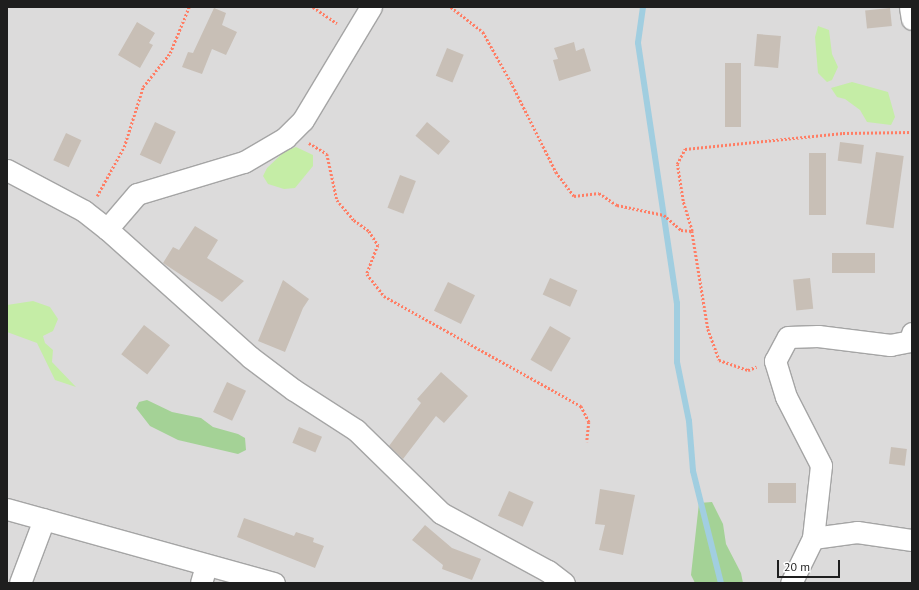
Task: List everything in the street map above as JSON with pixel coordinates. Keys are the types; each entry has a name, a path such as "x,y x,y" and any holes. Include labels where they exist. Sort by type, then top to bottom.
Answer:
{"street":[{"path":"107,229 137,194 244,162 285,138 308,114 371,7"},
{"path":"910,7 912,19"},
{"path":"7,170 84,211 107,229 250,357 294,390 356,430 441,513 548,571 564,583"},
{"path":"791,583 813,538 821,465 786,397 775,361 788,337 818,336 890,345 911,342 912,334"},
{"path":"7,509 44,519 203,574 274,583"},
{"path":"20,583 44,519"},
{"path":"813,538 857,532 912,540"}],"path":[{"path":"84,211 100,192 124,147 143,87 170,53 189,7"},
{"path":"313,7 355,34"},
{"path":"451,7 483,32 511,82 556,172 574,196 599,193 617,205 664,215 681,230 692,231"},
{"path":"293,130 327,154 337,200 354,220 369,231 378,245 367,274 384,296 581,406 589,422 587,442"},
{"path":"775,361 748,370 720,360 708,329 692,231 683,202 677,164 685,148 843,133 912,132"}],"shaded area":[{"path":"7,7 912,7 912,583 7,583"}],"green space":[{"path":"818,26 829,30 832,54 838,67 832,80 827,82 818,73 815,37"},
{"path":"852,82 888,92 895,117 891,125 867,122 860,110 845,99 837,97 831,88"},
{"path":"296,147 313,155 313,166 295,188 284,189 268,184 263,176 267,168 285,151"},
{"path":"33,301 50,307 58,319 53,331 43,336 45,343 53,350 52,362 76,387 55,380 37,343 7,332 7,305"},
{"path":"147,400 172,412 201,418 213,427 238,434 245,438 246,450 238,454 178,440 150,426 136,408 139,402"},
{"path":"712,502 723,524 726,544 741,573 743,583 695,583 691,575 699,503"}],"building":[{"path":"214,8 226,13 222,25 237,32 226,55 212,49 202,74 182,67 188,52 193,53"},
{"path":"890,8 892,26 867,29 865,11"},
{"path":"137,22 155,33 149,43 153,45 140,68 118,55"},
{"path":"757,34 781,36 778,68 754,66"},
{"path":"574,42 576,51 584,48 591,71 559,81 553,60 558,59 554,48"},
{"path":"447,48 464,55 452,83 436,76"},
{"path":"725,63 741,63 741,127 725,127"},
{"path":"155,122 176,132 161,164 140,155"},
{"path":"427,122 450,141 438,155 415,136"},
{"path":"66,133 81,140 69,167 53,160"},
{"path":"840,142 864,145 862,164 838,161"},
{"path":"876,152 904,156 894,228 866,224"},
{"path":"809,153 826,153 826,215 809,215"},
{"path":"400,175 416,181 403,214 387,208"},
{"path":"195,226 218,240 207,258 244,281 222,302 163,263 173,247 179,250"},
{"path":"832,253 875,253 875,273 832,273"},
{"path":"550,278 577,290 570,307 543,294"},
{"path":"810,278 813,309 796,311 793,280"},
{"path":"283,280 309,299 303,308 285,352 258,341"},
{"path":"448,282 475,295 461,324 434,311"},
{"path":"144,325 170,345 147,374 121,354"},
{"path":"550,326 571,338 551,372 530,360"},
{"path":"441,372 468,396 444,423 436,416 403,459 389,446 421,403 417,399"},
{"path":"227,382 246,391 232,421 213,412"},
{"path":"299,427 322,437 315,452 292,443"},
{"path":"891,447 907,449 905,466 889,464"},
{"path":"768,483 796,483 796,503 768,503"},
{"path":"600,489 635,495 623,555 599,550 605,525 595,524"},
{"path":"509,491 534,502 523,527 498,516"},
{"path":"244,518 294,536 296,532 314,538 313,542 324,546 315,568 237,537"},
{"path":"425,525 452,548 481,559 472,580 442,569 443,565 412,540"}],"waterway":[{"path":"643,7 638,43 677,303 677,362 689,421 693,471 721,583"}]}
